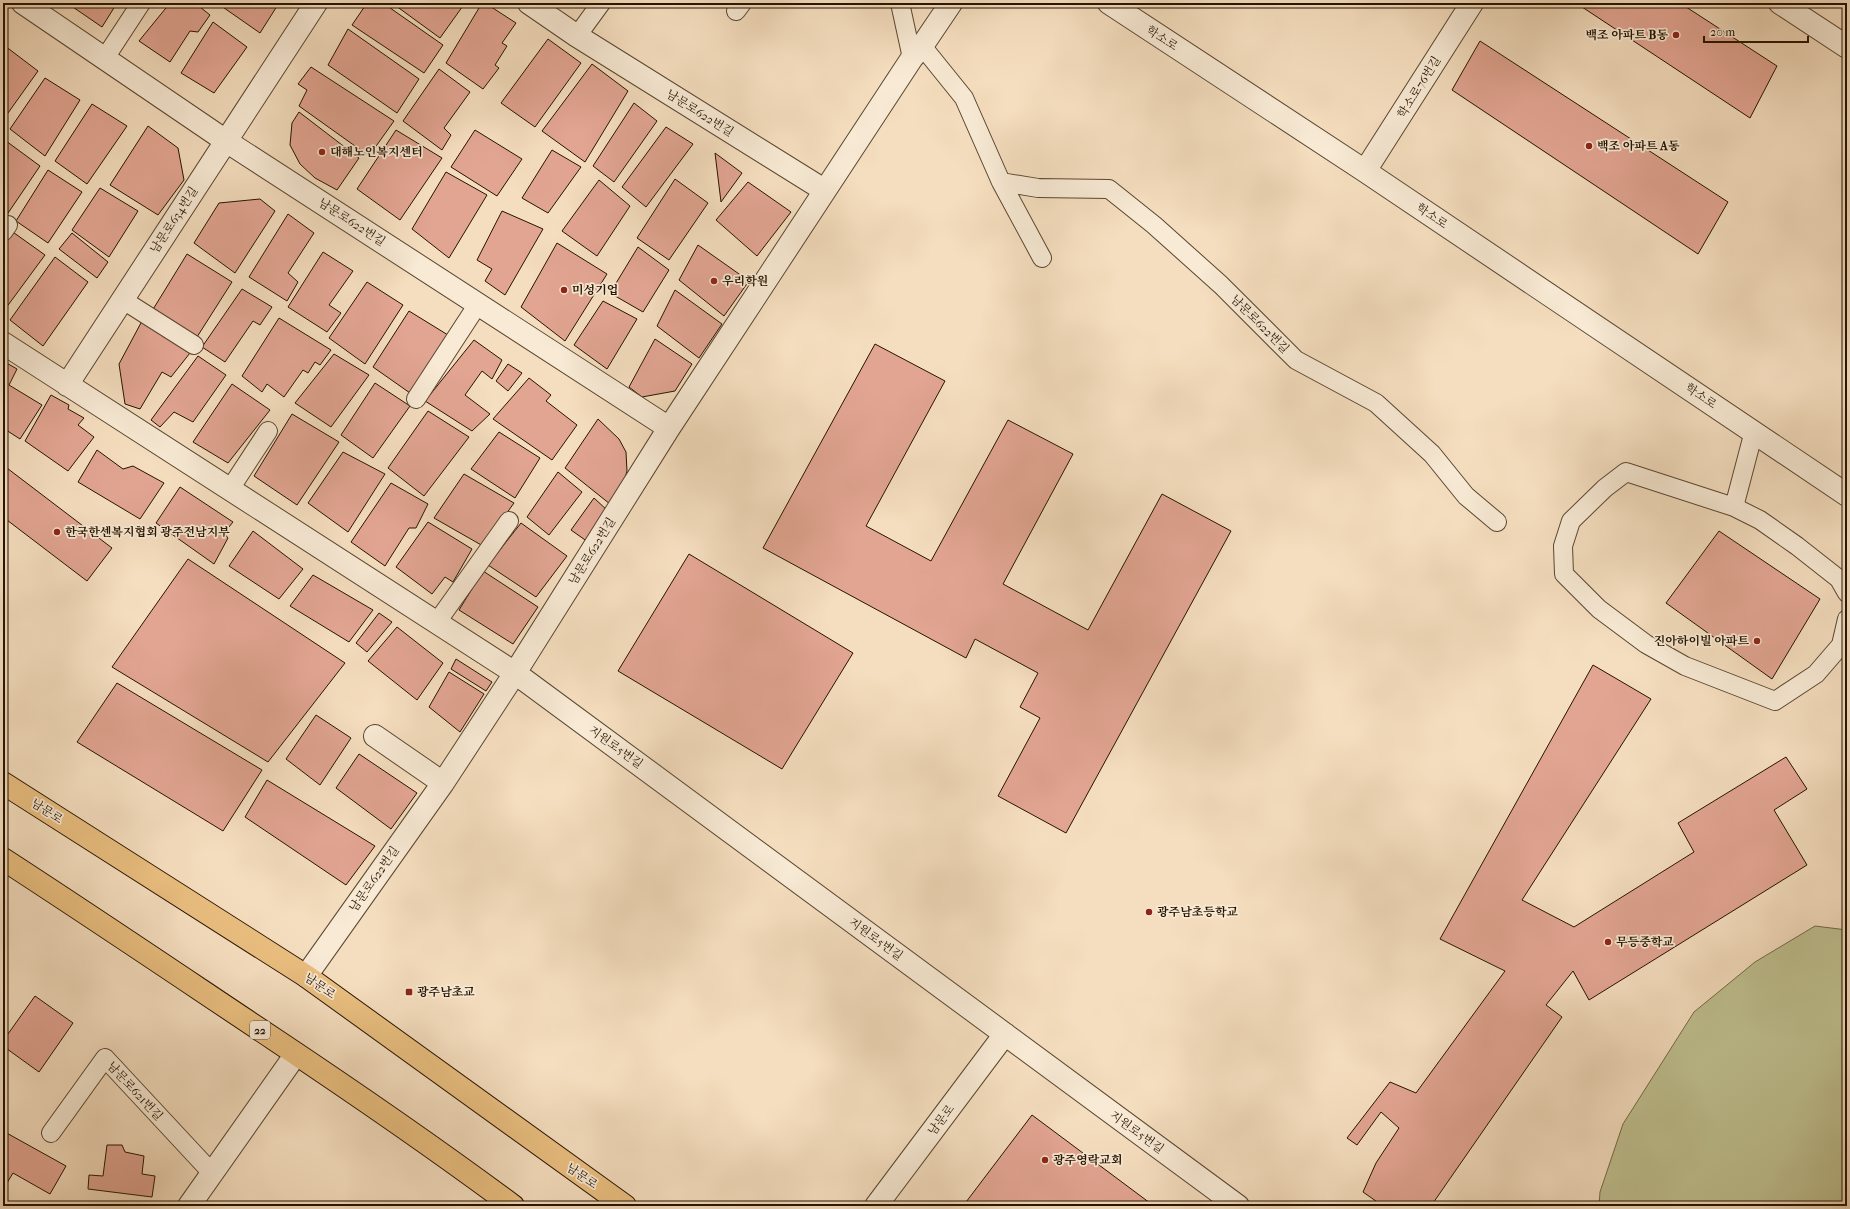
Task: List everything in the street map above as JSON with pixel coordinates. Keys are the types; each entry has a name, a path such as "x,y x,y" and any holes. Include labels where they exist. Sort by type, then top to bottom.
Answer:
{"main road":[{"name":"남문로","path":"3,783 306,976 626,1206"},
{"name":"22","path":"3,859 296,1054 454,1162 513,1206"}],"street":[{"path":"23,3 226,141"},
{"name":"남문로634번길","path":"67,385 316,3"},
{"name":"남문로622번길","path":"529,3 577,36 824,190"},
{"name":"남문로622번길","path":"306,976 443,783 515,673 669,428 824,190 951,3"},
{"name":"학소로","path":"1109,3 1365,171 1754,431 1847,495"},
{"name":"학소로76번길","path":"1365,171 1472,3"},
{"path":"1780,3 1847,47"},
{"name":"남문로622번길","path":"226,141 669,428"},
{"path":"3,343 515,673"},
{"name":"지원로5번길","path":"515,673 1238,1206"},
{"path":"375,736 443,783"},
{"name":"남문로","path":"876,1206 1005,1034"},
{"path":"189,1206 296,1054"}],"lane":[{"path":"105,58 142,3"},
{"path":"577,36 601,3"},
{"path":"900,3 917,52 964,98 1001,182 1042,258"},
{"name":"남문로622번길","path":"1001,182 1038,188 1109,189 1154,225 1221,285 1296,360 1376,403 1432,454 1466,496 1497,522"},
{"path":"123,300 194,345"},
{"path":"416,399 478,304"},
{"path":"230,490 268,431"},
{"path":"1734,507 1754,431"},
{"path":"1847,593 1839,579 1797,546 1760,520 1734,507 1626,472 1605,488 1571,520 1563,546 1564,574 1600,609 1646,644 1685,666 1775,701 1816,674 1841,645 1847,619"},
{"path":"437,622 509,521"},
{"name":"남문로621번길","path":"51,1134 105,1058 212,1173"}],"green space":[{"path":"1815,926 1847,930 1847,1206 1599,1206 1600,1192 1623,1124 1694,1012 1755,962"}],"building":[{"path":"67,3 117,3 102,27"},
{"path":"170,3 195,3 210,15 198,32 190,31 170,62 139,41"},
{"path":"217,3 279,3 260,33"},
{"path":"367,3 383,3 443,45 424,73 352,25"},
{"path":"392,3 465,3 440,38"},
{"path":"482,3 485,3 516,23 502,43 507,46 495,65 499,68 483,89 446,63"},
{"name":"백조 아파트 B동","path":"1576,3 1680,3 1777,66 1750,118"},
{"path":"213,22 247,47 214,93 181,73"},
{"path":"348,29 419,79 397,113 328,65"},
{"path":"548,39 581,63 535,127 501,103"},
{"name":"백조 아파트 A동","path":"1480,41 1728,202 1698,254 1452,90"},
{"path":"5,46 38,71 3,120 3,49"},
{"path":"592,64 628,91 585,162 542,131"},
{"path":"311,67 394,121 369,156 299,106 307,90 298,84"},
{"path":"439,69 470,92 444,128 451,135 442,150 403,121"},
{"path":"45,78 80,100 45,156 10,129"},
{"path":"634,103 657,121 614,182 593,166"},
{"path":"92,104 127,126 87,184 55,161"},
{"name":"대해노인복지센터","path":"299,112 359,158 337,190 315,178 300,164 290,145 292,123"},
{"path":"148,126 178,148 184,180 158,215 110,185"},
{"path":"666,127 693,144 646,207 622,187"},
{"path":"396,130 442,158 400,220 357,189"},
{"path":"475,130 522,159 497,196 451,167"},
{"path":"6,141 40,166 4,219 3,146"},
{"path":"552,150 581,167 548,213 522,198"},
{"path":"715,153 742,173 721,202"},
{"path":"48,170 82,192 48,243 16,221"},
{"path":"446,172 487,195 449,258 412,229"},
{"path":"675,179 708,203 669,260 637,238"},
{"path":"599,180 630,206 597,256 562,231"},
{"path":"748,182 791,212 757,256 716,220"},
{"path":"100,188 138,211 109,257 72,230"},
{"path":"260,199 275,211 235,273 194,243 219,203"},
{"path":"502,211 543,229 505,295 485,281 492,269 477,260"},
{"path":"288,214 314,233 288,273 298,282 287,301 249,277"},
{"path":"10,230 45,255 3,312 3,239"},
{"path":"72,233 108,262 97,278 59,249"},
{"name":"미성기업","path":"557,243 607,274 565,341 521,307"},
{"name":"우리학원","path":"698,245 749,281 724,316 679,280"},
{"path":"638,247 669,270 643,312 610,293"},
{"path":"323,252 353,271 329,305 341,313 327,332 288,307"},
{"path":"187,254 232,282 197,337 152,311"},
{"path":"55,257 88,282 43,346 10,320"},
{"path":"367,282 403,305 365,364 329,338"},
{"path":"242,289 272,307 260,325 253,321 225,362 202,347"},
{"path":"675,290 722,324 699,358 657,326"},
{"path":"603,301 637,319 607,369 574,345"},
{"path":"409,311 448,335 410,393 373,367"},
{"path":"279,318 331,350 320,365 315,362 308,373 303,370 284,397 267,384 262,392 242,376"},
{"path":"142,321 190,353 171,377 162,372 140,409 125,404 119,364"},
{"path":"655,339 692,364 675,391 642,397 629,387"},
{"path":"474,340 502,360 492,379 482,371 465,395 490,414 472,431 425,401"},
{"path":"875,344 945,381 866,526 931,561 1008,420 1073,454 1003,584 1088,630 1162,494 1231,531 1066,833 998,796 1040,718 1020,707 1038,673 975,639 966,658 763,548"},
{"path":"334,354 369,375 331,427 295,403"},
{"path":"198,356 226,375 193,422 174,412 160,427 151,420"},
{"path":"3,361 17,369 9,385 42,405 20,439 3,428"},
{"path":"508,364 522,373 508,391 496,381"},
{"path":"529,378 551,395 546,401 577,425 552,460 493,419"},
{"path":"375,383 410,406 373,458 341,435"},
{"path":"232,384 270,410 228,463 193,442"},
{"path":"51,395 69,405 68,409 84,418 78,425 94,437 68,471 25,441"},
{"path":"428,411 469,437 424,496 388,468"},
{"path":"292,414 339,442 297,505 254,476"},
{"path":"598,419 619,439 626,452 627,471 622,489 610,504 565,468"},
{"path":"499,432 540,458 515,498 471,469"},
{"path":"97,450 123,469 133,466 164,483 140,519 78,482"},
{"path":"343,452 385,474 348,532 308,503"},
{"name":"한국한센복지협회 광주전남지부","path":"3,465 112,548 87,581 3,517"},
{"path":"558,472 582,492 549,535 527,517"},
{"path":"464,474 514,503 483,546 434,518"},
{"path":"391,483 428,504 416,528 409,528 385,566 351,542"},
{"path":"180,487 233,522 224,533 228,538 214,564 156,523"},
{"path":"594,498 608,511 588,542 571,530"},
{"path":"428,522 472,549 453,582 445,577 432,594 396,567"},
{"path":"521,523 567,556 536,597 488,565"},
{"path":"253,531 303,569 279,599 229,566"},
{"name":"진아하이빌 아파트","path":"1719,531 1820,599 1772,679 1666,603"},
{"path":"689,554 853,653 782,769 618,671"},
{"path":"188,559 345,663 268,762 112,667"},
{"path":"483,571 538,607 513,644 459,610"},
{"path":"313,575 373,610 349,642 290,606"},
{"path":"379,613 392,622 367,652 356,643"},
{"path":"397,627 443,663 417,700 368,661"},
{"path":"456,659 492,682 486,691 451,669"},
{"path":"1593,665 1651,699 1522,900 1574,927 1694,852 1678,823 1786,757 1807,789 1774,810 1807,865 1589,1000 1573,971 1546,1005 1562,1017 1431,1206 1383,1206 1363,1192 1376,1163 1399,1128 1381,1112 1357,1145 1347,1138 1390,1082 1416,1093 1505,971 1440,939"},
{"path":"449,672 484,694 460,732 429,707"},
{"path":"117,683 262,770 223,831 77,742"},
{"path":"316,715 351,738 320,785 286,759"},
{"path":"359,754 417,793 391,829 336,788"},
{"path":"267,780 375,846 346,885 245,817"},
{"path":"35,996 73,1023 39,1072 3,1046 3,1041"},
{"name":"광주영락교회","path":"1032,1115 1154,1206 963,1206"},
{"path":"3,1131 66,1166 50,1194 13,1173 7,1183 3,1181"},
{"path":"107,1145 122,1145 125,1152 144,1156 142,1174 155,1176 152,1197 88,1189 89,1175 103,1176"}],"place":[{"name":"백조 아파트 B동","path":"1676,35"},
{"name":"백조 아파트 A동","path":"1589,146"},
{"name":"대해노인복지센터","path":"322,152"},
{"name":"우리학원","path":"714,281"},
{"name":"미성기업","path":"564,290"},
{"name":"한국한센복지협회 광주전남지부","path":"57,532"},
{"name":"진아하이빌 아파트","path":"1757,641"},
{"name":"광주남초등학교","path":"1149,912"},
{"name":"무등중학교","path":"1608,942"},
{"name":"광주남초교","path":"409,992"},
{"name":"광주영락교회","path":"1045,1160"}]}
